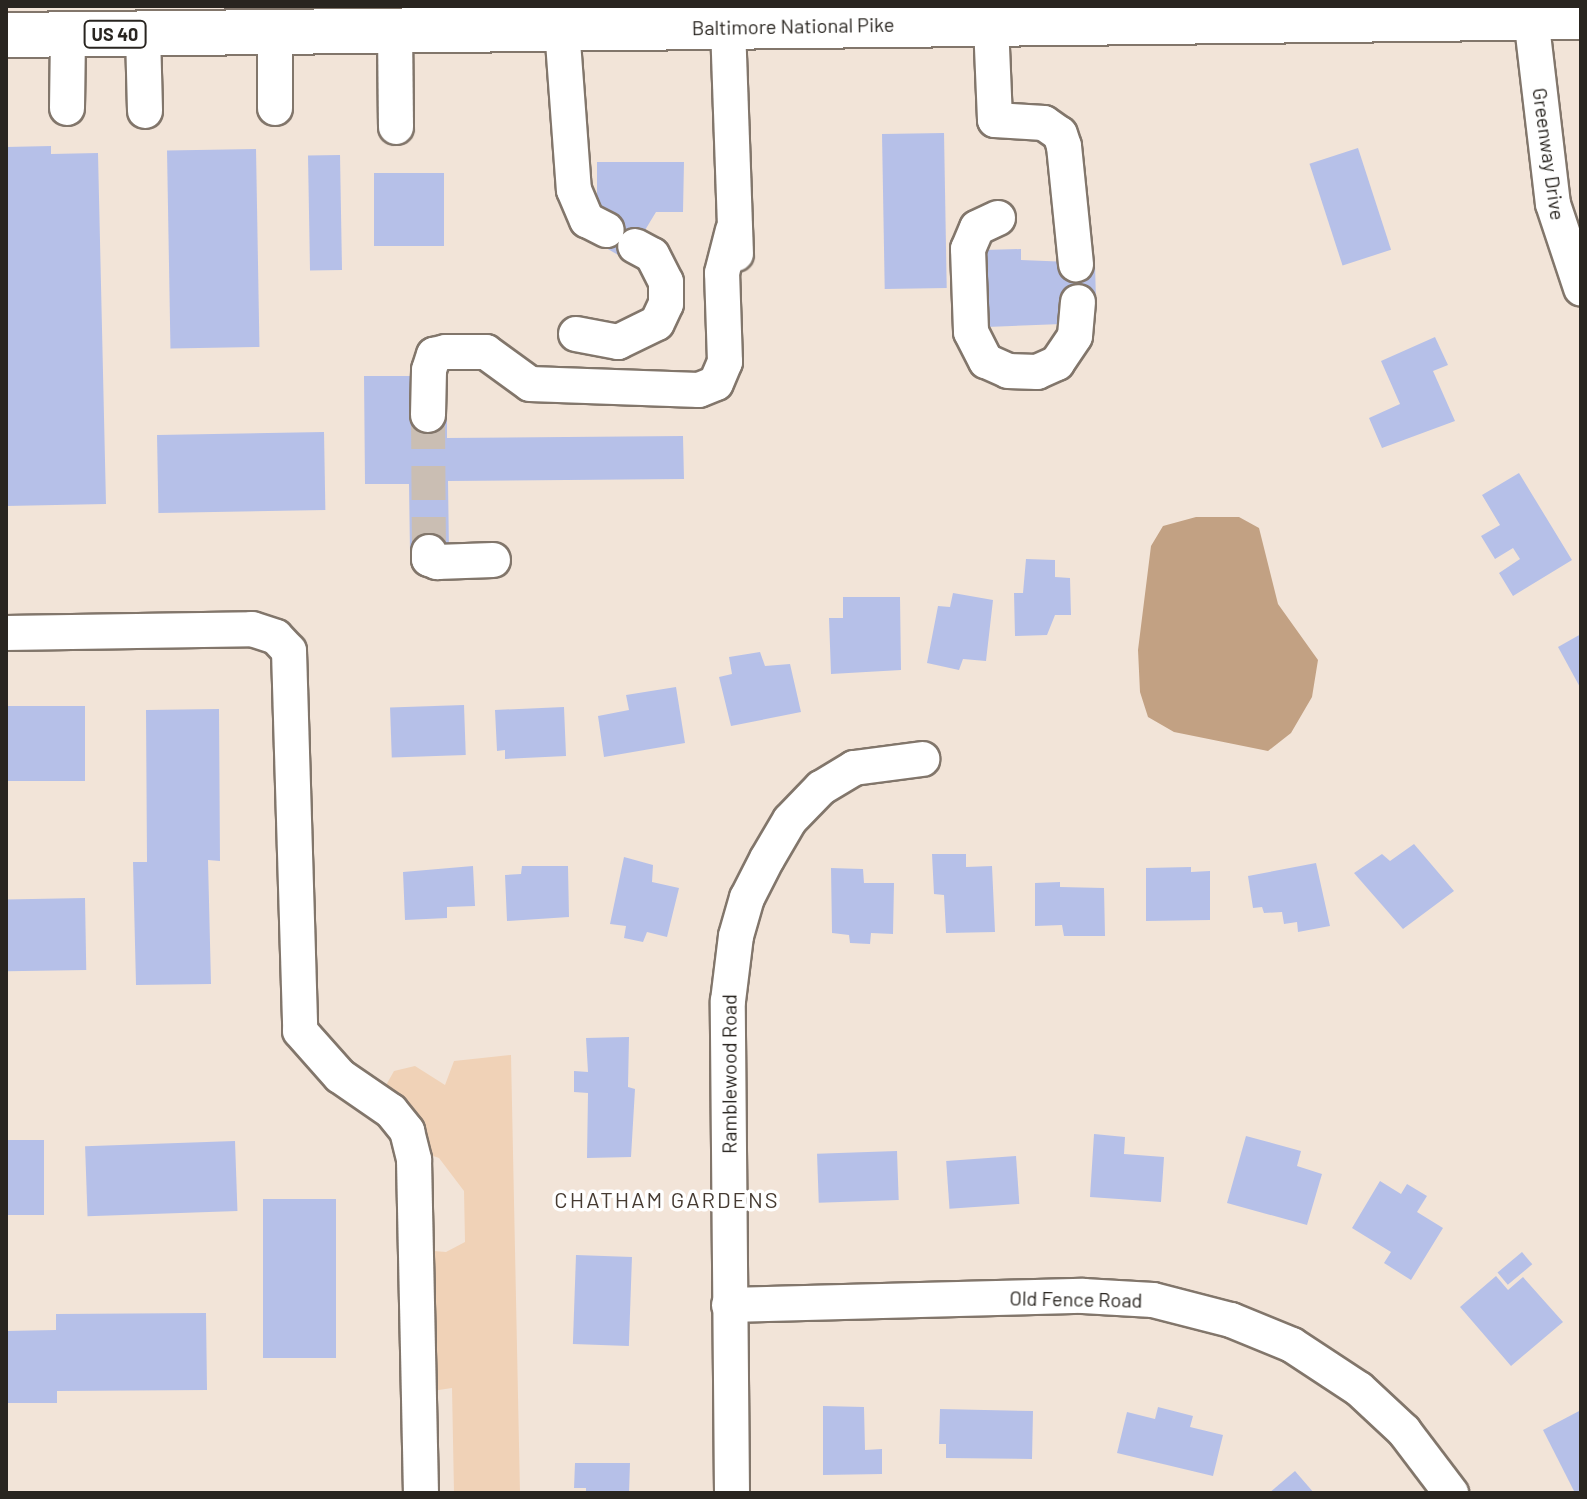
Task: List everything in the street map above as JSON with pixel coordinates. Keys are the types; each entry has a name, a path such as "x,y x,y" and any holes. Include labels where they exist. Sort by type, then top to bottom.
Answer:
{"main road":[{"name":"Baltimore National Pike","path":"6,35 143,34 248,23 332,19 395,31 991,24 1104,14 1537,12 1581,17"}],"street":[{"name":"Greenway Drive","path":"1537,12 1553,204 1581,288"},
{"path":"248,23 275,108"},
{"path":"991,24 995,120 1044,123 1060,134 1076,264"},
{"path":"728,26 733,230 744,327"},
{"path":"562,28 574,190 587,220 652,255 666,282 666,304 657,323 618,342 576,334"},
{"path":"395,31 396,127"},
{"path":"67,108 68,34"},
{"path":"143,34 145,111"},
{"path":"998,218 977,228 968,249 971,332 986,361 1008,371 1037,372 1057,363 1075,336 1078,302"},
{"path":"428,415 429,370 434,355 446,352 486,352 530,384 699,390 716,383 725,362 722,273 733,230"},
{"path":"429,552 429,559 437,562 493,560"},
{"path":"6,633 252,629 276,637 289,651 300,1031 340,1076 391,1111 407,1131 414,1160 421,1493"},
{"name":"Ramblewood Road","path":"732,1493 728,1001 747,898 790,820 821,788 854,768 922,759"},
{"name":"Old Fence Road","path":"729,1305 1083,1296 1153,1300 1218,1317 1292,1345 1359,1389 1404,1431 1451,1493"}],"shaded area":[{"path":"1196,517 1239,517 1259,528 1278,604 1318,660 1312,697 1291,733 1268,751 1174,732 1148,717 1140,692 1138,650 1151,546 1163,526"},
{"path":"511,1055 520,1493 454,1493 452,1388 432,1391 409,1249 446,1252 465,1242 464,1191 439,1158 402,1145 371,1112 394,1071 415,1066 445,1085 454,1061"}],"building":[{"path":"944,133 947,288 885,289 882,134"},
{"path":"51,146 51,154 98,153 106,504 6,506 6,147"},
{"path":"1358,148 1391,250 1343,266 1309,164"},
{"path":"256,149 259,347 170,349 167,151"},
{"path":"340,155 342,270 310,271 308,156"},
{"path":"597,162 684,162 683,212 656,212 627,260 599,244 617,213 597,213"},
{"path":"374,173 444,173 444,246 374,246"},
{"path":"1021,249 1021,260 1095,263 1096,302 1062,303 1062,324 987,327 984,250"},
{"path":"1435,337 1448,365 1433,371 1455,421 1382,448 1369,418 1400,404 1381,361"},
{"path":"364,376 418,376 428,415 447,415 447,438 683,436 684,479 448,481 449,551 410,552 409,484 365,484"},
{"path":"324,432 325,510 158,513 157,435"},
{"path":"1519,473 1572,560 1513,596 1499,573 1520,559 1513,548 1495,559 1481,536 1500,525 1482,495"},
{"path":"1026,559 1055,560 1055,577 1070,578 1071,615 1055,615 1047,635 1015,636 1014,593 1023,593"},
{"path":"953,593 993,600 986,661 963,659 959,670 927,663 938,606 950,607"},
{"path":"843,597 900,597 901,670 831,674 829,618 843,618"},
{"path":"1581,634 1581,689 1558,647"},
{"path":"760,652 765,666 790,664 801,712 731,726 719,677 732,674 729,657"},
{"path":"676,687 685,743 604,757 598,716 629,710 626,695"},
{"path":"464,705 466,755 392,758 390,708"},
{"path":"6,706 85,706 85,781 6,781"},
{"path":"564,707 566,756 505,759 505,750 497,751 495,710"},
{"path":"219,709 220,861 208,860 211,984 136,985 133,862 147,862 146,710"},
{"path":"1414,844 1454,891 1403,929 1354,873 1382,854 1390,861"},
{"path":"932,854 966,854 966,867 992,866 995,932 946,933 944,895 934,894"},
{"path":"624,857 653,865 652,882 679,888 667,937 647,932 643,942 624,938 626,926 610,924"},
{"path":"1316,863 1330,926 1298,932 1297,922 1284,924 1282,912 1264,913 1262,907 1253,908 1248,876"},
{"path":"473,866 475,906 447,907 447,918 405,920 403,872"},
{"path":"522,866 568,866 569,917 507,921 505,875 521,874"},
{"path":"1191,867 1191,872 1210,871 1210,920 1146,921 1146,868"},
{"path":"831,868 863,869 864,883 894,883 893,934 871,933 870,944 850,943 849,935 832,933"},
{"path":"1060,882 1060,887 1104,888 1105,936 1064,936 1062,925 1035,926 1035,883"},
{"path":"85,898 86,970 7,971 6,899"},
{"path":"629,1037 628,1087 635,1089 631,1157 587,1158 588,1093 574,1092 574,1071 588,1072 586,1038"},
{"path":"1094,1134 1125,1137 1124,1154 1164,1157 1161,1202 1090,1197"},
{"path":"1246,1136 1301,1151 1297,1166 1322,1174 1307,1225 1227,1203"},
{"path":"6,1140 44,1140 44,1215 6,1215"},
{"path":"235,1141 237,1211 88,1216 85,1146"},
{"path":"897,1151 899,1200 819,1203 817,1154"},
{"path":"1016,1156 1019,1204 950,1209 946,1161"},
{"path":"1380,1181 1401,1194 1407,1184 1427,1196 1417,1212 1443,1228 1411,1280 1384,1263 1391,1252 1352,1228"},
{"path":"263,1199 336,1199 336,1358 263,1358"},
{"path":"1522,1252 1532,1264 1508,1285 1497,1273"},
{"path":"576,1255 632,1257 629,1346 573,1344"},
{"path":"1496,1276 1508,1290 1523,1277 1563,1322 1511,1366 1460,1307"},
{"path":"206,1313 207,1390 57,1391 57,1403 6,1403 6,1331 56,1330 56,1314"},
{"path":"823,1406 864,1407 865,1450 882,1449 882,1474 823,1475"},
{"path":"1158,1407 1193,1416 1190,1427 1223,1435 1213,1476 1117,1453 1127,1412 1155,1419"},
{"path":"940,1409 1033,1411 1032,1459 946,1458 946,1444 939,1444"},
{"path":"1581,1410 1581,1493 1575,1493 1543,1430"},
{"path":"575,1463 630,1463 629,1493 586,1493 586,1488 574,1488"},
{"path":"1295,1471 1314,1493 1269,1493"}],"tunnel":[{"path":"428,415 429,552"}],"district":[{"name":"CHATHAM GARDENS","path":"667,1200"}]}
